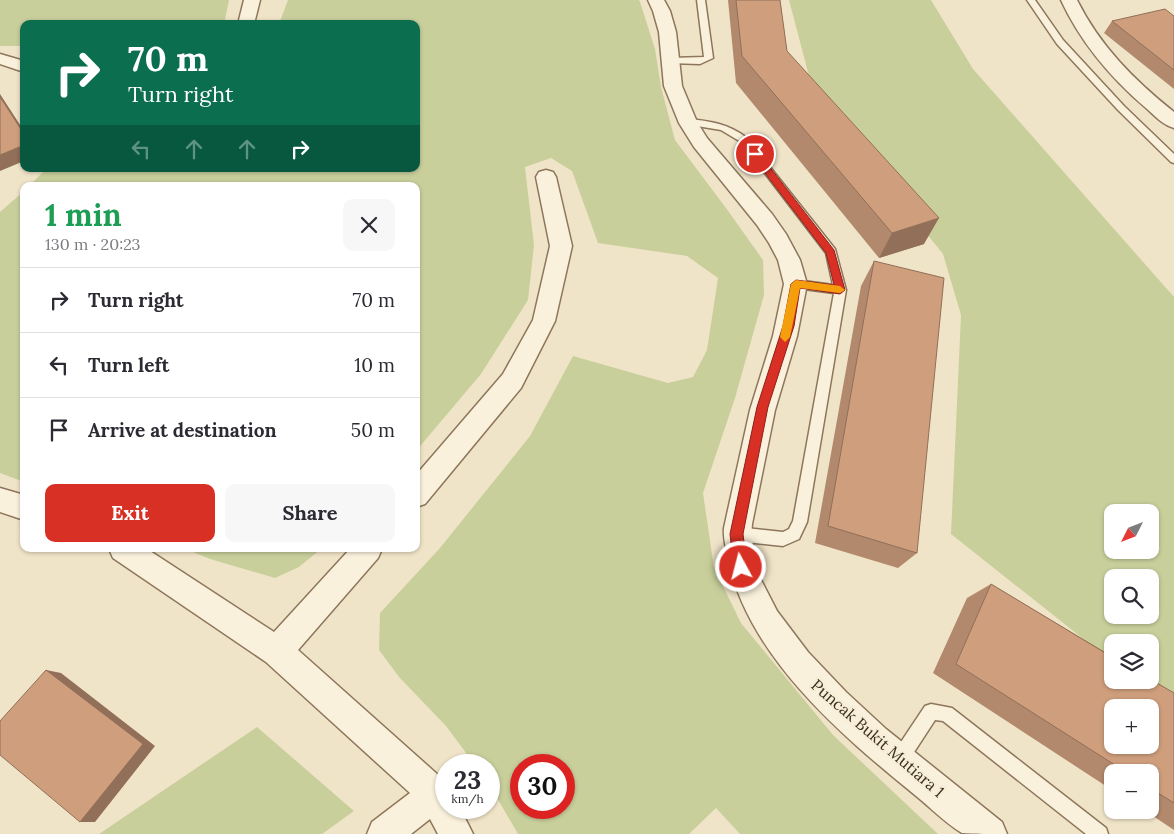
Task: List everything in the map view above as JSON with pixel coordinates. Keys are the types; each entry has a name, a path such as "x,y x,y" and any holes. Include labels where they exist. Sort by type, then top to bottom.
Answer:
{"street":[{"path":"247,20 252,0"},
{"name":"Puncak Bukit Mutiara 1","path":"656,0 662,9 670,40 673,86 688,122 708,154 754,206 787,254 796,284 789,326 763,407 736,534 741,567 757,604 780,640 810,678 856,723 898,760 990,834"},
{"path":"1069,0 1089,39 1114,69 1174,122"},
{"path":"0,59 20,66"},
{"path":"420,490 512,381 544,321 561,246 546,177"},
{"path":"0,500 20,507"},
{"path":"128,552 277,651 323,695 435,794 384,834"},
{"path":"277,651 365,552"},
{"path":"448,819 456,834"}],"lane":[{"path":"671,62 700,61 709,58 701,0"},
{"path":"1031,0 1060,42 1121,108 1174,160"},
{"path":"688,122 720,125 733,131 744,140 831,252 840,290 800,522 794,534 783,539 736,534"},
{"path":"796,284 840,290"},
{"path":"898,760 931,712 946,714 1100,834"}],"green space":[{"path":"0,0 229,0 225,20 20,20 20,46 0,46"},
{"path":"288,0 639,0 655,49 661,87 675,140 763,260 764,295 735,398 703,493 714,568 741,623 833,735 938,834 740,834 716,808 689,834 518,834 500,803 500,754 467,754 446,726 399,677 379,650 380,613 440,548 530,436 573,356 668,383 693,377 707,350 718,278 687,256 598,243 572,171 551,158 525,167 534,245 528,300 481,374 420,446 420,182 33,182 43,172 420,172 420,20 280,20"},
{"path":"789,0 931,0 973,69 1174,297 1174,693 1159,684 1159,634 1104,634 1104,654 951,534 961,315 943,254 814,95"},
{"path":"20,194 20,480 0,473 0,212"},
{"path":"193,552 317,552 299,567 275,578 210,559"},
{"path":"257,727 354,811 322,834 99,834"}],"building":[{"path":"736,0 780,0 787,51 939,218 892,233 742,56"},
{"path":"1165,9 1174,16 1174,70 1112,21"},
{"path":"0,97 20,128 20,147 0,155"},
{"path":"874,261 944,278 917,553 828,526"},
{"path":"991,584 1104,652 1104,689 1159,689 1159,684 1174,693 1174,803 1159,794 1159,764 1113,764 956,664"},
{"path":"46,670 143,744 80,822 0,755 0,721"}],"slow traffic":[{"path":"785,337 789,326 796,284 840,290"}],"route":[{"path":"741,567 736,534 763,407 789,326 796,284 840,290 831,252 755,154"}]}
